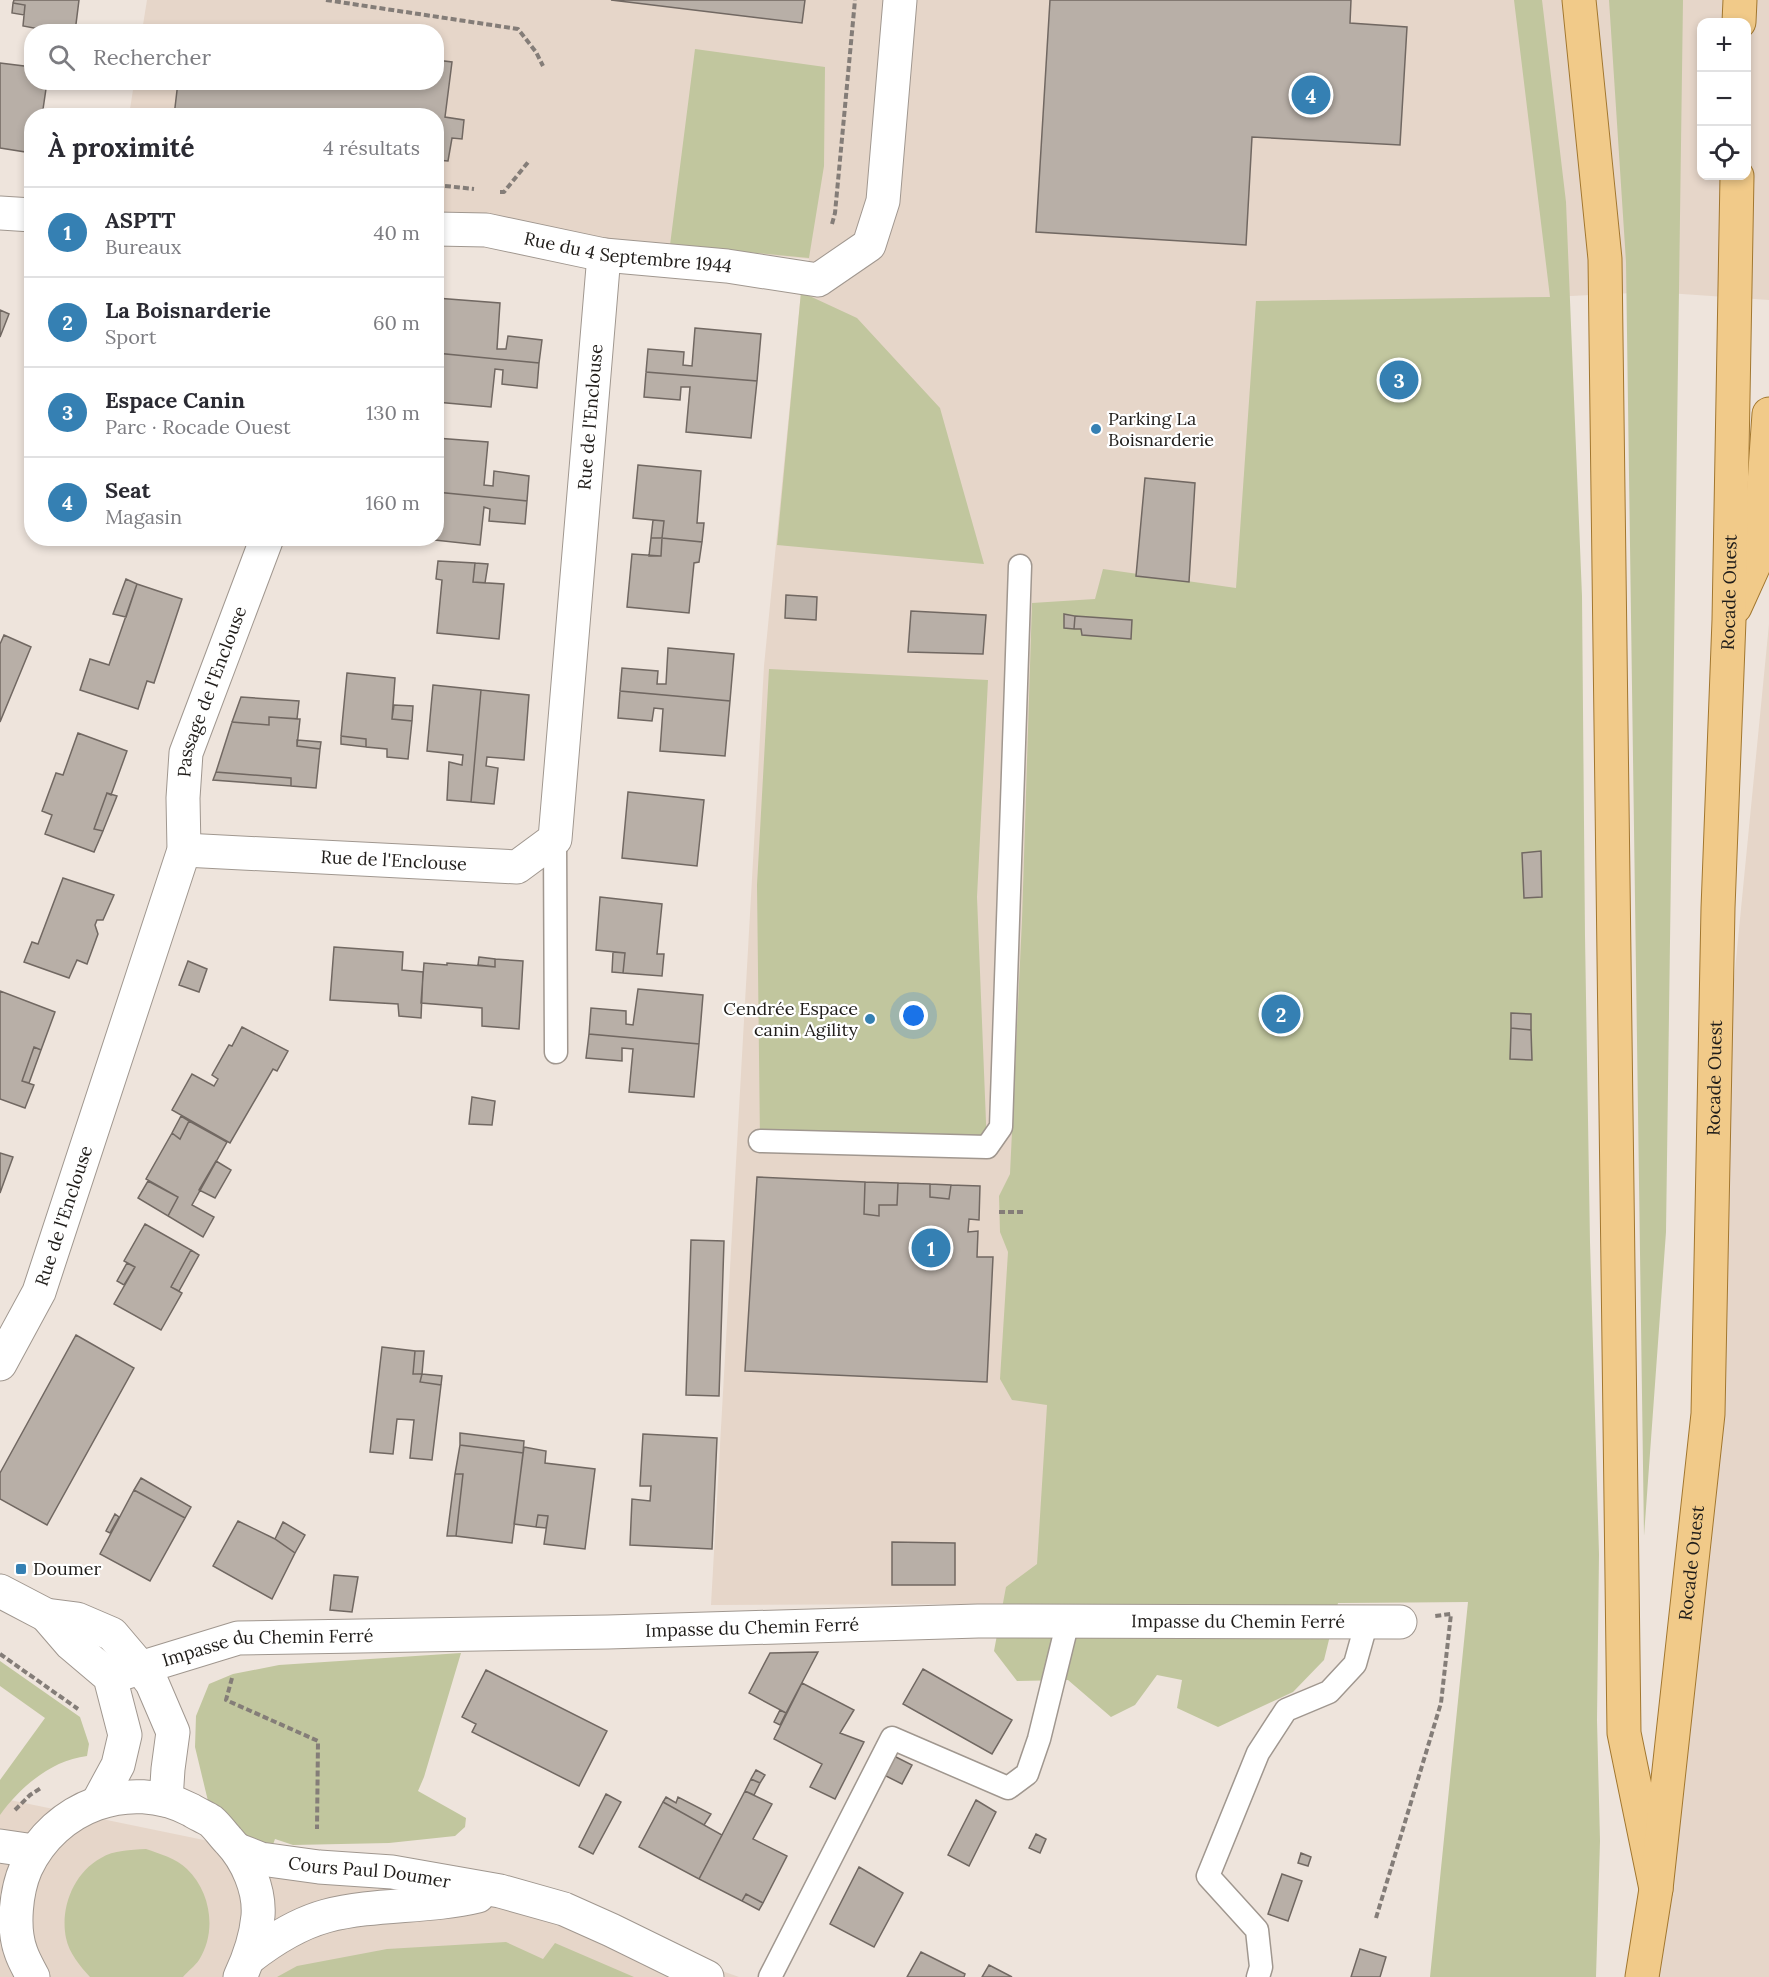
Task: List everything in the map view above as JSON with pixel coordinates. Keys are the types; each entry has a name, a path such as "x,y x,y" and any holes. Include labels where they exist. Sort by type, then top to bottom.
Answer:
{"main road":[{"path":"1579,0 1605,259 1624,1733 1656,1889"},
{"path":"1739,18 1740,0"},
{"name":"Rocade Ouest","path":"1642,1977 1656,1889 1708,1414 1718,908 1729,620 1737,180"},
{"path":"1729,620 1759,554 1769,414"}],"street":[{"path":"818,280 869,245 883,201 900,0"},
{"path":"0,213 24,214"},
{"name":"Rue du 4 Septembre 1944","path":"444,229 486,230 604,255 727,266 818,280"},
{"name":"Rue de l'Enclouse","path":"0,1364 39,1292 184,850 517,867 555,839 604,255"},
{"name":"Passage de l'Enclouse","path":"184,850 183,798 186,753 264,546"},
{"path":"0,1592 46,1615 71,1644 125,1672 152,1683 173,1732 166,1800"},
{"name":"Impasse du Chemin Ferré","path":"125,1672 238,1638 608,1632 978,1621 1400,1622"},
{"path":"98,1802 118,1765 125,1735 125,1672"},
{"path":"33,1977 20,1951 8,1909 34,1851 52,1830 73,1814 98,1802 137,1796 175,1802 210,1821 238,1850 249,1871 256,1893 258,1916 244,1968"},
{"path":"0,1846 34,1851"},
{"name":"Cours Paul Doumer","path":"238,1850 261,1859 318,1867 392,1872 500,1891 564,1909 707,1977"},
{"name":"Cours Paul Doumer","path":"244,1968 272,1940 301,1925 327,1916 460,1900 500,1891"}],"lane":[{"path":"760,1141 987,1147 1001,1127 1020,566"},
{"path":"555,839 556,1052"},
{"path":"770,1977 892,1738 1008,1788 1028,1774 1039,1740 1068,1621"},
{"path":"1258,1977 1261,1967 1257,1930 1208,1876 1258,1753 1286,1710 1329,1692 1355,1664 1367,1622"}],"path":[{"path":"326,0 518,29 536,52 543,66"},
{"path":"818,280 835,213 855,0"},
{"path":"492,191 504,192 529,161"},
{"path":"444,186 481,190"},
{"path":"999,1212 1025,1212"},
{"path":"1376,1918 1441,1703 1450,1614 1400,1622"},
{"path":"191,1652 233,1674 226,1700 318,1741 318,1867"},
{"path":"0,1654 84,1713"}],"shaded area":[{"path":"147,0 1769,0 1769,300 1653,292 1550,297 1469,1602 711,1605 764,666 801,292 809,259 444,225 444,108 130,108 133,90 444,90 444,24 143,24"},
{"path":"1769,624 1769,1977 1636,1977"},
{"path":"0,1798 562,1914 739,1977 0,1977"}],"green space":[{"path":"1514,0 1542,0 1566,202 1582,596 1590,1242 1599,1554 1597,1720 1600,1841 1596,1977 1430,1977 1468,1602 1338,1603 1324,1660 1293,1692 1218,1727 1177,1708 1182,1680 1157,1675 1135,1705 1111,1717 1068,1680 1017,1681 994,1651 1006,1587 1037,1564 1047,1405 1012,1400 1000,1379 1008,1252 1000,1232 999,1196 1010,1174 1022,920 1032,603 1095,599 1103,569 1236,588 1256,301 1550,297"},
{"path":"1609,0 1683,0 1666,1232 1644,1536 1626,262"},
{"path":"695,49 825,67 824,166 809,258 670,245"},
{"path":"801,292 857,318 940,408 984,564 777,545"},
{"path":"769,669 988,680 977,897 987,1147 760,1141 757,885"},
{"path":"461,1653 418,1791 466,1818 465,1827 455,1836 389,1843 293,1845 275,1839 270,1853 252,1850 208,1801 195,1747 196,1716 209,1684 233,1674 279,1665"},
{"path":"0,1661 80,1717 89,1744 87,1756 49,1769 27,1785 0,1815 0,1780 45,1718 0,1686"},
{"path":"146,1849 183,1865 202,1889 209,1913 205,1949 183,1977 90,1977 67,1944 65,1915 71,1893 83,1873 106,1855"},
{"path":"506,1942 543,1959 555,1943 634,1977 277,1977 297,1966 387,1949"}],"building":[{"path":"14,0 79,0 76,24 24,24 23,26 25,5 13,3"},
{"path":"611,0 805,0 802,23"},
{"path":"1050,0 1351,0 1350,23 1407,27 1400,145 1252,137 1246,245 1036,232"},
{"path":"13,3 25,5 24,15 12,13"},
{"path":"444,61 452,62 445,117 464,120 462,139 452,138 448,161 444,161 444,108 175,108 177,90 444,90"},
{"path":"0,63 24,66 24,90 46,90 43,108 24,108 24,152 0,148"},
{"path":"444,299 500,303 497,349 506,349 508,336 542,340 539,363 444,354"},
{"path":"0,310 9,314 0,337"},
{"path":"695,328 761,334 757,381 646,372 648,349 684,352 683,365 692,366"},
{"path":"444,354 539,363 537,388 502,384 503,370 495,369 491,407 444,403"},
{"path":"646,372 757,381 751,438 686,432 690,387 681,387 680,400 644,397"},
{"path":"444,439 488,442 484,485 493,486 494,471 529,476 527,501 444,493"},
{"path":"638,465 701,471 697,523 704,523 702,542 662,538 664,521 633,518"},
{"path":"1145,478 1195,483 1189,582 1136,576"},
{"path":"444,493 527,501 525,524 489,521 490,509 484,507 480,545 444,541"},
{"path":"653,520 664,521 662,538 651,538"},
{"path":"651,538 662,538 661,556 649,556"},
{"path":"662,538 702,542 699,562 694,563 689,613 627,607 632,554 661,556"},
{"path":"438,561 475,563 473,582 504,584 499,639 437,633 442,580 436,579"},
{"path":"475,563 488,564 485,583 473,582"},
{"path":"126,579 137,584 126,617 113,614"},
{"path":"137,584 182,599 154,683 147,681 138,709 80,690 90,659 109,665"},
{"path":"786,595 817,597 816,620 785,618"},
{"path":"911,611 986,615 983,654 908,652"},
{"path":"1064,614 1075,616 1074,629 1064,628"},
{"path":"1075,616 1132,620 1131,639 1082,635 1081,629 1074,629"},
{"path":"4,635 31,647 0,722 0,644"},
{"path":"668,648 734,654 730,701 620,691 622,668 658,671 657,684 666,684"},
{"path":"347,673 395,678 392,719 412,721 408,759 387,757 387,749 366,747 366,739 341,736"},
{"path":"433,685 481,690 471,802 447,800 449,762 462,765 463,755 427,751"},
{"path":"481,690 529,695 524,760 487,757 486,766 498,768 494,804 471,802"},
{"path":"620,691 730,701 725,756 660,751 663,709 654,708 652,721 618,718"},
{"path":"241,697 299,701 297,719 269,717 269,725 232,722"},
{"path":"394,705 413,706 412,721 392,719"},
{"path":"269,717 300,719 297,746 320,749 316,788 291,786 291,778 216,772 232,722 269,725"},
{"path":"78,733 127,751 111,795 107,793 94,829 103,831 94,852 45,834 52,815 42,811 56,773 63,775"},
{"path":"341,736 366,739 366,747 341,744"},
{"path":"297,740 321,742 320,749 297,746"},
{"path":"216,772 291,778 291,786 213,780"},
{"path":"628,792 704,800 697,866 622,858"},
{"path":"107,793 117,796 103,831 94,829"},
{"path":"1541,851 1542,897 1524,898 1522,853"},
{"path":"63,878 114,895 103,920 97,920 95,925 98,934 87,964 77,960 69,978 24,962 32,942 38,944"},
{"path":"600,897 662,904 657,954 664,954 662,976 623,973 625,953 596,950"},
{"path":"334,947 403,952 402,970 423,972 421,1018 399,1016 398,1004 330,1000"},
{"path":"613,952 625,953 623,973 612,972"},
{"path":"479,957 495,959 495,967 478,965"},
{"path":"495,959 523,961 519,1029 482,1026 482,1008 421,1003 424,963 495,967"},
{"path":"188,961 207,969 199,992 179,985"},
{"path":"638,989 703,995 699,1044 589,1034 591,1008 626,1011 626,1024 633,1025"},
{"path":"0,991 55,1012 41,1050 34,1047 22,1081 34,1085 25,1108 0,1099"},
{"path":"1511,1013 1531,1014 1531,1030 1511,1028"},
{"path":"242,1027 288,1051 277,1071 273,1069 230,1143 172,1110 192,1074 214,1086 218,1079 212,1075"},
{"path":"1511,1028 1531,1030 1532,1060 1510,1059"},
{"path":"589,1034 699,1044 694,1097 629,1092 633,1049 622,1048 622,1061 586,1058"},
{"path":"34,1047 41,1050 29,1083 22,1081"},
{"path":"472,1097 495,1101 492,1125 469,1124"},
{"path":"181,1116 189,1121 180,1139 172,1133"},
{"path":"189,1121 227,1142 192,1205 214,1217 203,1237 168,1216 178,1197 146,1179 172,1133 180,1139"},
{"path":"0,1153 13,1157 0,1193"},
{"path":"216,1161 231,1170 215,1198 199,1190"},
{"path":"757,1177 865,1182 864,1214 879,1216 879,1205 897,1205 898,1183 930,1184 930,1197 949,1199 951,1185 980,1186 979,1220 969,1219 968,1232 978,1231 977,1257 993,1257 987,1382 745,1371"},
{"path":"148,1181 178,1197 168,1216 138,1198"},
{"path":"865,1182 898,1183 897,1205 879,1205 879,1216 864,1214"},
{"path":"930,1184 951,1185 949,1199 930,1197"},
{"path":"145,1224 191,1250 171,1287 182,1293 161,1330 114,1304 135,1267 124,1261"},
{"path":"691,1240 724,1241 719,1396 686,1395"},
{"path":"191,1250 199,1255 179,1291 171,1287"},
{"path":"127,1263 135,1267 124,1285 117,1281"},
{"path":"76,1335 134,1368 47,1525 0,1499 0,1473"},
{"path":"382,1347 415,1351 413,1374 422,1374 420,1382 441,1385 432,1460 410,1458 414,1420 397,1419 393,1454 370,1452"},
{"path":"415,1351 424,1351 422,1374 413,1374"},
{"path":"422,1374 442,1376 441,1385 420,1382"},
{"path":"460,1433 524,1441 523,1453 460,1445"},
{"path":"643,1434 717,1438 712,1549 630,1545 632,1499 650,1501 651,1486 640,1486"},
{"path":"460,1445 523,1453 512,1543 456,1536 463,1474 455,1474"},
{"path":"524,1447 546,1451 545,1463 595,1469 585,1549 544,1544 548,1516 538,1515 536,1527 514,1524"},
{"path":"455,1474 463,1474 456,1536 447,1536"},
{"path":"141,1478 191,1507 185,1518 134,1490"},
{"path":"134,1490 185,1518 150,1581 100,1554"},
{"path":"115,1514 119,1517 110,1533 106,1531"},
{"path":"538,1515 548,1516 546,1528 536,1527"},
{"path":"238,1521 275,1539 295,1553 272,1599 213,1566"},
{"path":"283,1522 305,1535 295,1553 275,1539"},
{"path":"892,1542 955,1543 955,1585 892,1585"},
{"path":"334,1575 358,1577 352,1612 330,1610"},
{"path":"818,1652 786,1713 749,1693 770,1653"},
{"path":"923,1669 1012,1720 992,1754 903,1704"},
{"path":"486,1670 607,1731 579,1786 472,1732 476,1724 462,1717"},
{"path":"802,1683 854,1710 840,1733 864,1742 835,1799 810,1787 822,1764 774,1739"},
{"path":"780,1710 786,1713 780,1725 774,1722"},
{"path":"892,1755 912,1765 902,1784 882,1774"},
{"path":"756,1770 765,1775 760,1783 751,1779"},
{"path":"751,1779 760,1783 754,1795 745,1791"},
{"path":"745,1791 772,1804 753,1839 787,1856 763,1903 746,1894 742,1901 699,1879"},
{"path":"606,1794 621,1802 593,1854 579,1847"},
{"path":"666,1797 676,1803 678,1797 711,1814 704,1825 663,1802"},
{"path":"976,1800 996,1812 969,1866 948,1855"},
{"path":"663,1802 722,1835 699,1879 639,1847"},
{"path":"1036,1834 1046,1839 1040,1853 1029,1848"},
{"path":"1301,1853 1311,1857 1308,1866 1298,1863"},
{"path":"859,1867 903,1893 874,1947 830,1924"},
{"path":"1282,1874 1302,1881 1288,1921 1268,1914"},
{"path":"746,1894 763,1903 759,1910 742,1901"},
{"path":"1360,1949 1386,1957 1380,1977 1351,1977"},
{"path":"921,1952 965,1974 964,1977 907,1977"},
{"path":"989,1965 1012,1977 982,1977"}],"place":[{"name":"Seat","path":"1311,95"},
{"name":"Espace Canin","path":"1399,380"},
{"name":"Parking La Boisnarderie","path":"1096,429"},
{"name":"La Boisnarderie","path":"1281,1014"},
{"name":"Cendrée Espace canin Agility","path":"870,1019"},
{"name":"ASPTT","path":"931,1248"},
{"name":"Doumer","path":"21,1569"}]}
